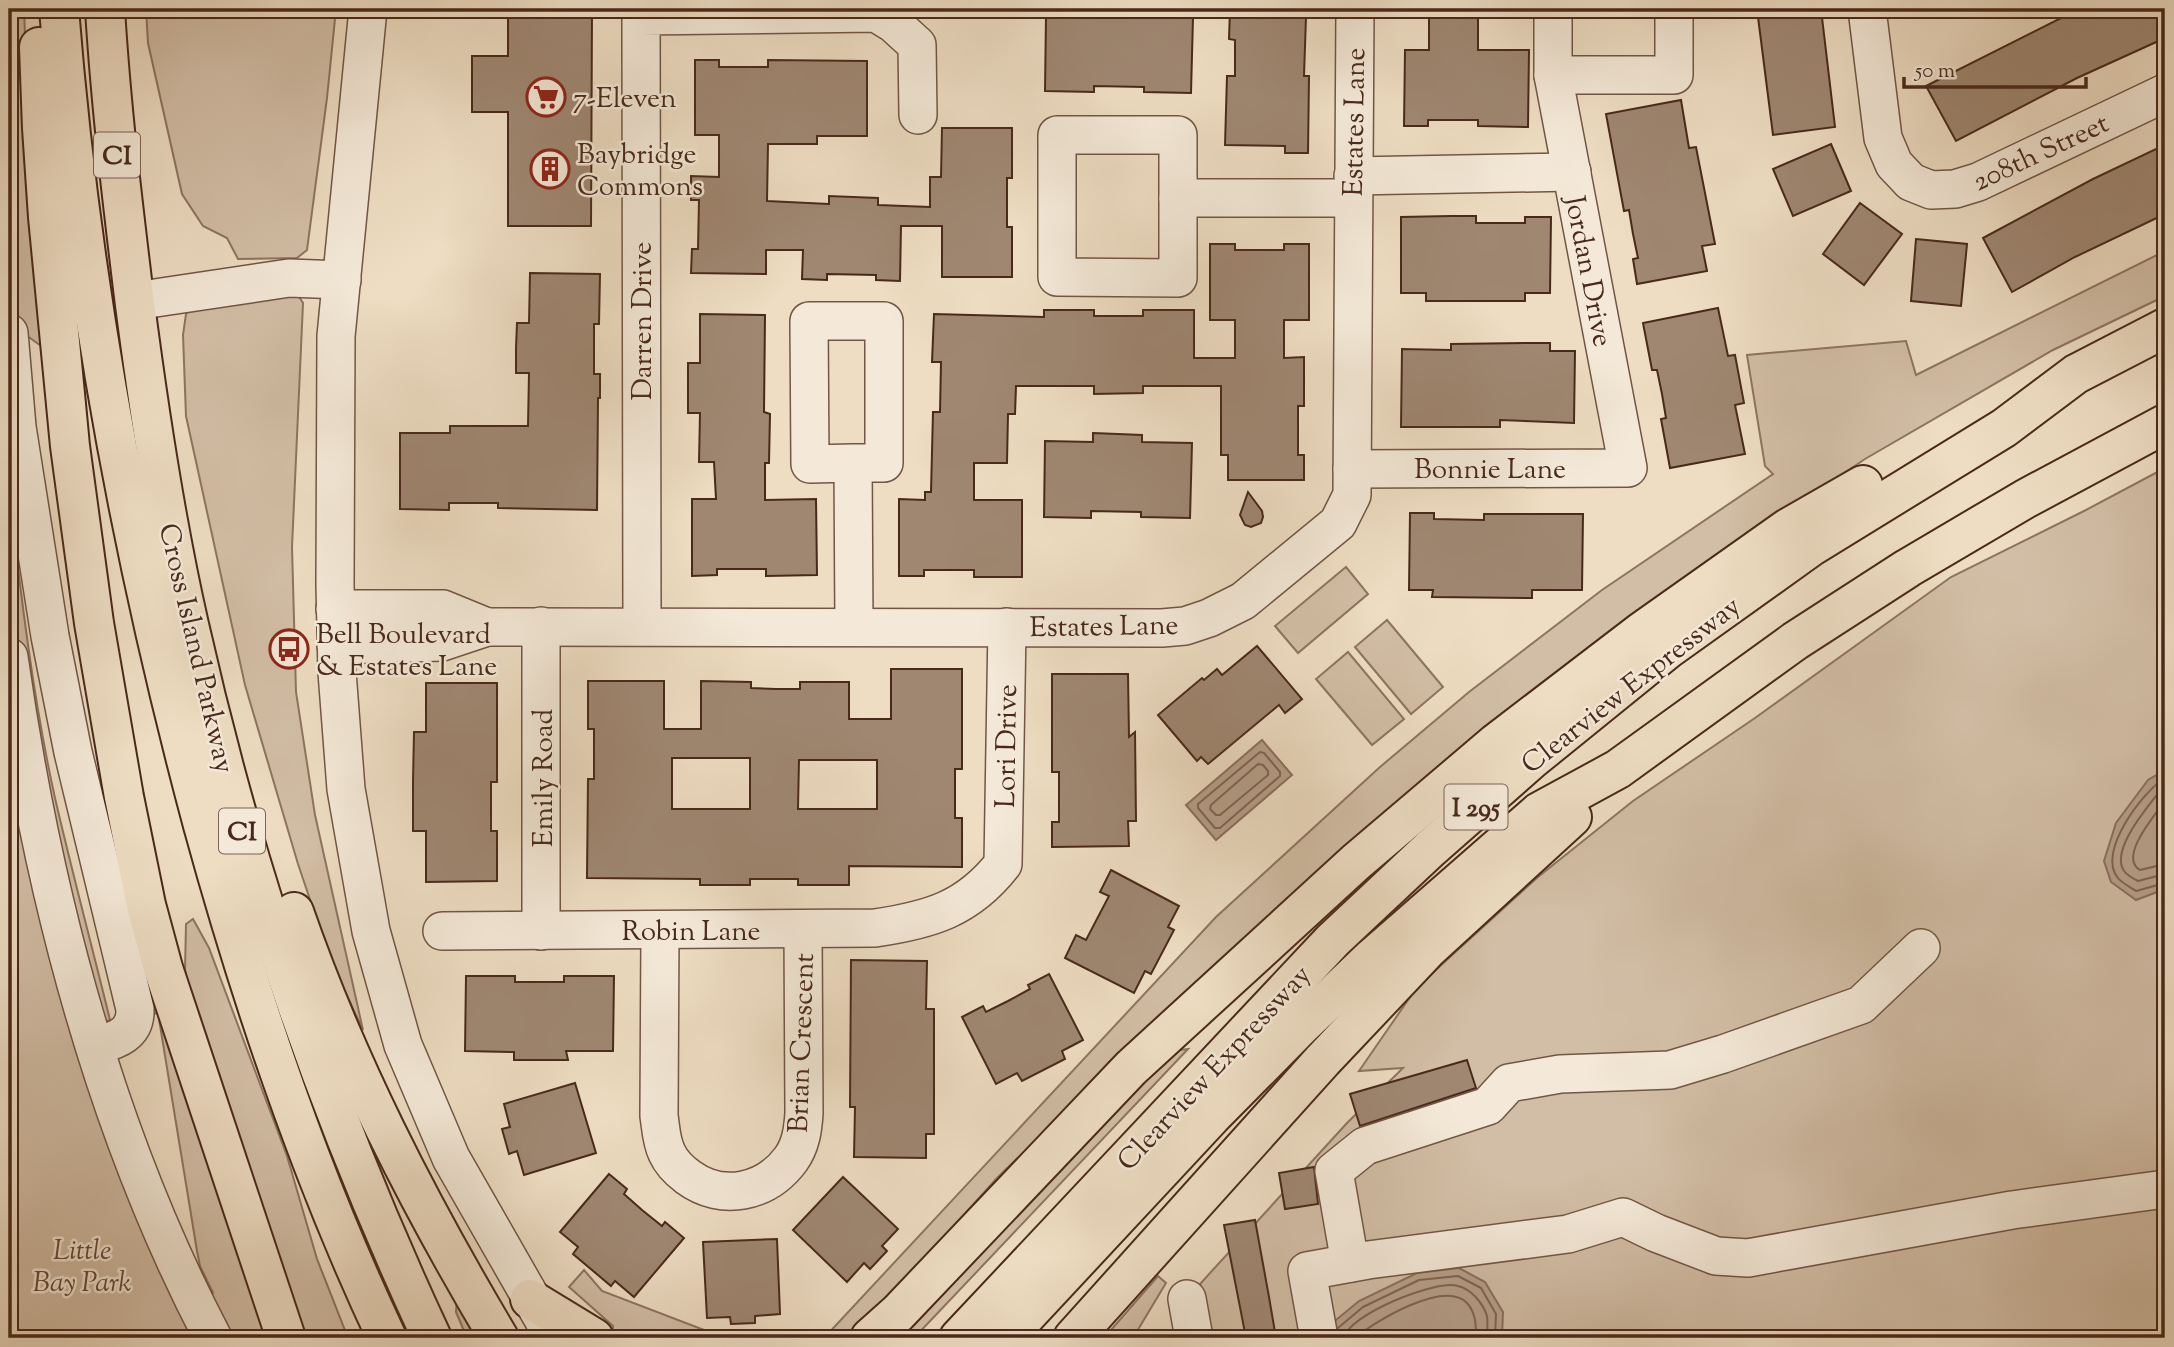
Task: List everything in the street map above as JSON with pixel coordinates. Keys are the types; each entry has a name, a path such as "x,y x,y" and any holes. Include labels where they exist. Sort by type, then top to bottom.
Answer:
{"highway":[{"path":"39,9 42,139 63,373 77,502 97,645 146,905 163,968 286,1338"},
{"name":"Cross Island Parkway","path":"59,9 70,129 98,337 139,566 174,718 253,995 296,1121 337,1225 387,1338"},
{"name":"Cross Island Parkway","path":"105,9 118,170 147,388 174,555 198,664 237,811 282,958 327,1083 383,1225 432,1338"},
{"path":"135,301 243,741 303,939 357,1070 392,1146 433,1224 499,1338"},
{"name":"Clearview Expressway","path":"959,1338 1333,940 1495,790 1598,704 1739,597 1812,546 2004,428 2076,374 2165,328"},
{"path":"882,1330 1131,1068 1356,862 1496,743 1641,632 1788,528 1989,412 2076,374"},
{"name":"Clearview Expressway","path":"1004,1338 1212,1116 1303,1024 1371,958 1539,812 1618,769 1774,655 1908,568 2025,499 2165,424"},
{"path":"1073,1338 1323,1059 1428,949 1563,826 1618,769"},
{"path":"296,1121 367,1338"},
{"path":"530,1299 594,1338"}],"street":[{"path":"368,9 336,336 335,609 346,789 371,931 403,1045 451,1158 554,1338"},
{"name":"Estates Lane","path":"336,645 442,642 487,626 1162,628 1185,626 1209,618 1243,601 1338,523 1352,495 1355,9"},
{"name":"Jordan Drive","path":"1553,9 1553,75 1628,468"},
{"path":"1553,75 1674,75 1674,9"},
{"name":"208th Street","path":"1867,9 1883,138 1895,164 1911,182 1931,190 1955,189 1978,182 2165,93"},
{"path":"876,11 917,45 918,115"},
{"name":"Darren Drive","path":"642,626 641,16 876,11"},
{"path":"1057,135 1178,135 1178,198 1178,278 1056,277 1057,135"},
{"path":"1178,198 1572,172"},
{"path":"135,301 289,278 342,280"},
{"path":"9,333 63,373"},
{"path":"9,333 22,466 57,671 113,924 135,1009 133,1025 128,1032 111,1042 96,1046"},
{"path":"853,463 853,627"},
{"name":"Bonnie Lane","path":"1352,469 1628,468"},
{"name":"Estates Lane","path":"335,609 443,609 487,626"},
{"name":"Emily Road","path":"541,626 541,930"},
{"name":"Lori Drive","path":"1003,864 1007,628"},
{"path":"9,657 27,769 73,970 128,1144 180,1273 213,1338"},
{"name":"Robin Lane","path":"442,931 876,928 910,923 940,914 967,900 990,881 1003,864"},
{"name":"Brian Crescent","path":"660,930 659,1116 662,1139 668,1155 681,1171 712,1190 733,1193 753,1188 773,1177 791,1158 802,1137 803,929"},
{"path":"1350,1263 1334,1171 1366,1146 1489,1106 1509,1083 1560,1074 1670,1070 1723,1054 1861,1004 1921,948"},
{"path":"1319,1338 1307,1270 1569,1234 1623,1217 1716,1256 1748,1258 2012,1210 2165,1189"},
{"path":"1187,1299 1194,1338"}],"green space":[{"path":"9,9 24,9 44,348 9,323"},
{"path":"146,9 336,9 307,250 297,258 238,259 227,238 203,226 182,194 148,43"},
{"path":"2165,251 2165,296 2053,350 1865,459 1667,593 1126,1053 997,1178 853,1338 824,1338 1216,917 1380,767 1469,692 1602,590 1773,474 1765,466 1747,355 1906,341 1916,375"},
{"path":"298,295 303,303 292,547 296,692 315,815 363,1030 330,959 298,864 245,685 186,416 183,335 186,314 195,303"},
{"path":"2165,468 2165,1338 1210,1338 1200,1284 1347,1123 1403,1068 1359,1071 1417,987 1538,877 1633,801 1755,718 1951,577"},
{"path":"9,481 27,640 47,759 110,1020 100,1023 29,721 9,575"},
{"path":"1346,567 1368,594 1298,653 1275,626"},
{"path":"1387,620 1443,687 1411,714 1355,647"},
{"path":"1348,652 1404,719 1372,745 1316,679"},
{"name":"Little Bay Park","path":"9,746 198,1338 9,1338"},
{"path":"98,803 116,828 200,1033 185,970 186,924 193,919 209,948 287,1156 317,1259 348,1338 225,1338 207,1301 213,1293 200,1266 197,1251 158,1013 152,1014"},
{"path":"1188,1049 914,1338 893,1338 1171,1051"},
{"path":"584,1270 602,1291 725,1338 612,1336 613,1326 569,1287"},
{"path":"1158,1276 1166,1283 1133,1338 1104,1338"},
{"path":"457,1298 481,1338 467,1338 456,1312"}],"water":[{"path":"1262,740 1292,775 1216,840 1186,805"},
{"path":"2165,770 2165,889 2136,900 2111,882 2104,861 2116,823 2148,780"},
{"path":"1459,1268 1485,1282 1503,1312 1502,1338 1329,1338 1325,1329 1359,1301 1417,1273"}],"building":[{"name":"Baybridge Commons","path":"508,9 592,9 591,226 508,226 508,112 472,112 472,56 508,56"},
{"path":"1095,9 1145,9 1145,16 1193,17 1191,93 1144,92 1144,87 1094,86 1094,92 1045,91 1046,16 1095,16"},
{"path":"1230,9 1299,9 1299,17 1306,17 1304,76 1309,76 1308,153 1285,153 1285,146 1225,145 1227,76 1235,76 1235,40 1229,39"},
{"path":"1429,9 1478,9 1478,50 1529,50 1528,127 1478,126 1478,120 1428,120 1428,126 1404,126 1405,50 1429,50"},
{"path":"1821,9 1835,127 1773,135 1758,17"},
{"path":"2079,9 2165,9 2165,38 2077,78 1956,141 1926,86"},
{"path":"695,60 719,60 719,67 768,67 768,60 867,61 867,136 817,136 817,144 768,144 767,201 829,204 829,196 878,198 878,205 930,207 930,177 941,177 942,128 1012,128 1012,178 1007,178 1007,227 1012,227 1012,277 942,277 942,226 901,226 900,281 876,280 876,275 827,274 827,280 802,279 803,250 766,250 766,274 691,273 692,249 698,249 699,200 691,200 691,176 719,177 719,135 695,135"},
{"path":"1681,100 1689,148 1696,147 1715,244 1702,246 1707,271 1637,284 1633,259 1638,258 1629,210 1624,211 1606,114"},
{"path":"1831,144 1851,191 1793,216 1773,169"},
{"path":"2158,148 2165,163 2165,214 2075,257 2012,292 1983,238 2093,179"},
{"path":"1860,203 1902,234 1864,285 1823,254"},
{"path":"1476,216 1476,223 1525,223 1525,217 1551,217 1550,293 1525,293 1525,301 1426,301 1426,293 1401,293 1401,217"},
{"path":"1916,239 1967,244 1961,306 1911,301"},
{"path":"1210,244 1235,244 1235,250 1284,250 1284,244 1309,244 1309,320 1284,320 1284,358 1304,357 1304,406 1298,406 1298,455 1304,455 1304,480 1228,480 1228,455 1221,455 1221,386 1143,386 1143,393 1094,394 1094,386 1016,386 1015,414 1008,414 1007,463 974,463 974,500 1022,500 1022,577 974,577 974,570 924,570 924,576 899,576 899,499 925,500 925,492 931,492 933,412 940,412 941,362 932,362 934,314 1044,317 1044,310 1094,310 1094,316 1143,316 1143,310 1194,310 1194,358 1235,358 1235,320 1210,320"},
{"path":"530,273 600,274 599,324 594,324 594,374 600,374 597,510 498,508 498,503 449,503 449,510 400,509 400,433 450,433 450,426 528,426 529,373 516,373 516,348 517,323 529,323"},
{"path":"1718,308 1728,356 1735,355 1744,403 1735,405 1745,454 1670,468 1661,419 1666,418 1662,394 1657,370 1652,370 1643,323"},
{"path":"700,314 765,315 764,412 770,414 769,463 765,463 765,500 816,499 817,575 766,576 766,569 717,569 717,575 692,576 692,499 716,499 714,462 699,462 700,413 688,413 688,363 700,363"},
{"path":"1550,343 1550,351 1575,351 1574,423 1500,420 1500,427 1401,427 1402,349 1451,350 1451,344"},
{"path":"1093,433 1142,435 1142,442 1192,443 1190,518 1141,517 1141,512 1091,511 1091,518 1044,517 1045,441 1093,442"},
{"path":"1248,492 1262,511 1263,517 1261,523 1251,527 1245,525 1240,515"},
{"path":"1410,513 1434,513 1434,519 1484,520 1484,514 1583,514 1582,590 1532,590 1532,598 1432,597 1433,590 1409,590"},
{"path":"1257,646 1302,699 1285,713 1279,705 1208,764 1201,757 1197,761 1158,715 1202,678 1204,680 1217,669 1222,675"},
{"path":"891,669 962,669 962,769 955,769 955,818 962,818 962,867 849,866 849,885 798,885 798,879 750,879 750,885 700,885 700,879 587,878 588,779 594,779 594,729 588,729 588,681 664,681 664,729 701,729 701,681 751,682 751,688 776,689 800,689 800,682 849,682 849,719 891,719","holes":["672,758 750,758 750,809 672,809","799,760 877,760 877,809 798,809"]},
{"path":"1052,674 1128,674 1129,737 1135,732 1136,821 1128,821 1129,846 1052,847 1052,822 1059,822 1059,772 1052,772"},
{"path":"426,683 497,683 497,782 491,782 491,831 497,831 497,881 426,882 426,831 413,831 413,782 414,732 426,732"},
{"path":"1111,870 1179,906 1168,927 1174,930 1151,974 1145,971 1134,993 1065,958 1076,935 1086,940 1109,896 1100,892"},
{"path":"851,960 927,961 926,1009 934,1009 934,1134 926,1134 926,1158 854,1157 855,1107 850,1107"},
{"path":"1049,974 1083,1040 1062,1051 1065,1059 1022,1081 1017,1073 996,1084 962,1017 983,1006 986,1012 1030,989 1028,985"},
{"path":"466,976 515,976 515,982 564,982 564,976 614,976 613,1051 566,1051 568,1060 514,1060 514,1052 465,1051"},
{"path":"1467,1060 1476,1088 1360,1126 1350,1094"},
{"path":"575,1083 596,1153 524,1175 517,1151 509,1154 502,1129 510,1127 504,1104"},
{"path":"1314,1167 1318,1204 1285,1209 1279,1173"},
{"path":"609,1174 627,1189 624,1194 642,1210 662,1226 665,1222 684,1238 634,1297 615,1281 611,1286 573,1254 578,1247 560,1232"},
{"path":"843,1177 898,1229 882,1246 887,1251 870,1269 864,1263 847,1282 793,1230"},
{"path":"1255,1220 1276,1338 1246,1338 1224,1225"},
{"path":"777,1239 780,1314 755,1316 755,1323 731,1324 730,1317 707,1318 703,1242"}],"place":[{"name":"7-Eleven","path":"546,97"},
{"name":"Baybridge Commons","path":"550,169"},
{"name":"Bell Boulevard & Estates Lane","path":"289,649"}]}
